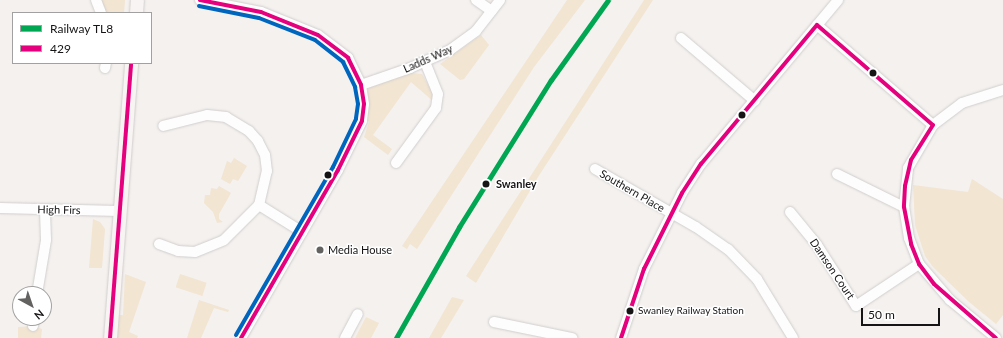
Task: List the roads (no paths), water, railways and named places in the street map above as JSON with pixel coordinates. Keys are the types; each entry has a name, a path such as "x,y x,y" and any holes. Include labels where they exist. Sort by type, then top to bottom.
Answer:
{"main road":[{"path":"136,12 137,0"},
{"path":"110,338 118,211 131,64"}],"street":[{"path":"96,0 101,12"},
{"path":"200,0 268,14 318,35 348,58 361,85 364,104 362,121 338,170 241,338"},
{"path":"476,0 492,11"},
{"name":"Ladds Way","path":"361,85 425,62 464,42 500,0"},
{"path":"621,338 644,269 670,213 702,164 838,0"},
{"path":"818,25 932,125"},
{"path":"681,38 755,101"},
{"path":"396,163 436,108 438,94 425,62"},
{"path":"996,338 950,300 918,264 909,238 904,207 908,168 932,125 962,103 1003,90"},
{"path":"160,244 178,252 195,252 209,248 236,231 259,205 267,171 265,156 258,141 249,130 226,117 207,115 163,126"},
{"name":"Southern Place","path":"595,169 716,240 740,260 765,291 793,338"},
{"path":"837,174 904,207"},
{"path":"259,205 302,232"},
{"name":"High Firs","path":"0,208 118,211"},
{"path":"38,286 46,240 45,210"},
{"name":"Damson Court","path":"790,212 817,245 856,306 918,264"},
{"path":"346,338 358,314"},
{"path":"494,322 572,338"}],"rail line":[{"name":"TL8","path":"396,338 459,227 551,80 608,0"}],"place":[{"name":"Swanley","path":"486,184"},
{"name":"Media House","path":"320,250"},
{"name":"Swanley Railway Station","path":"630,311"}]}
